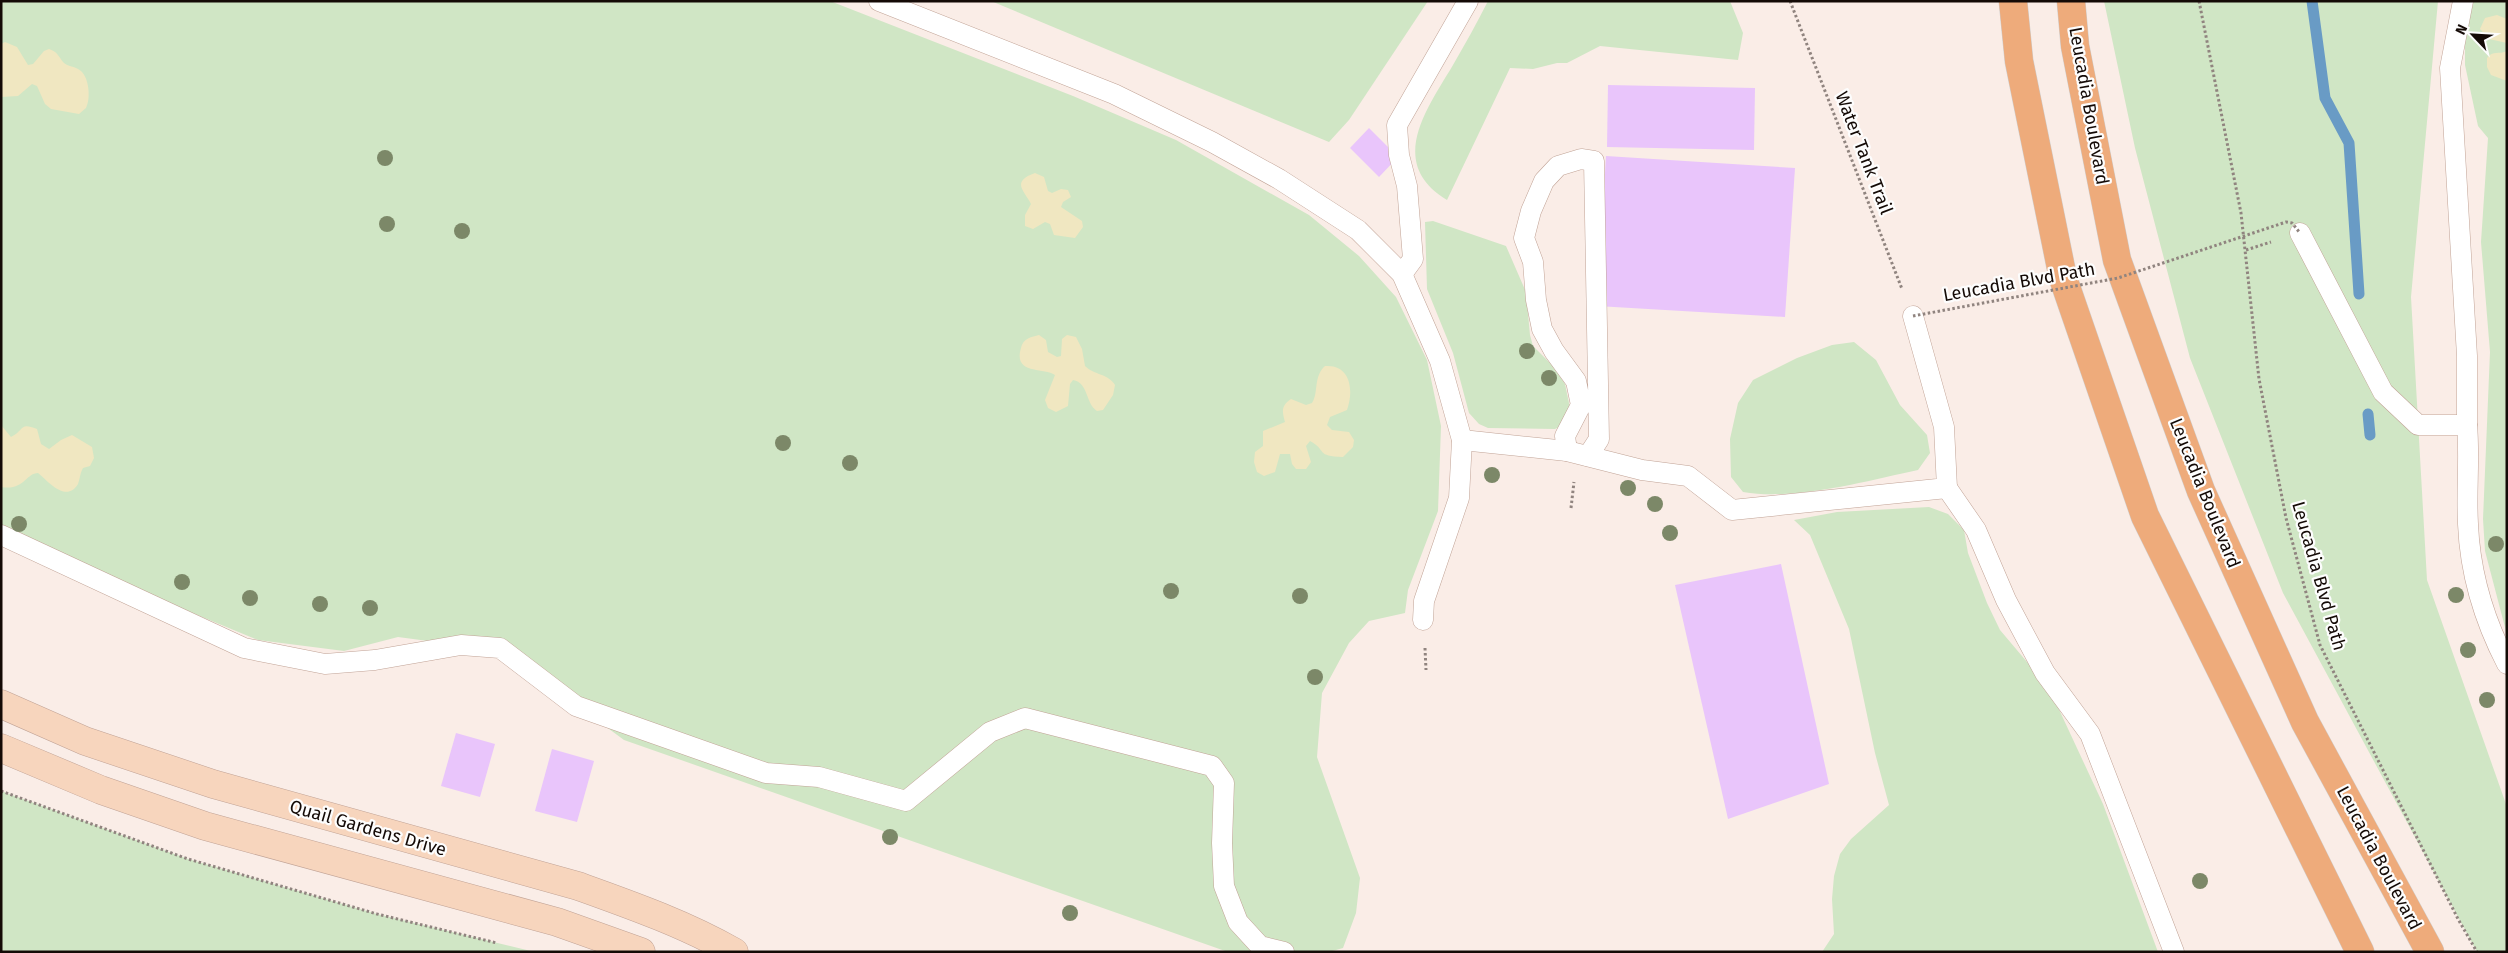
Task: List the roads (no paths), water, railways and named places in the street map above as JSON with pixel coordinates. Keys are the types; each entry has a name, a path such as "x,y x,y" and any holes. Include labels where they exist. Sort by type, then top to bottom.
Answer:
{"main road":[{"path":"2013,1 2019,61 2064,278 2145,516 2360,952"},
{"name":"Leucadia Boulevard","path":"2071,1 2075,46 2117,260 2201,491 2305,722 2430,952"},
{"name":"Quail Gardens Drive","path":"1,704 85,741 213,784 578,886 637,907 714,940 734,952"},
{"path":"1,748 101,790 205,826 557,922 641,952"}],"lane":[{"path":"879,1 1114,94 1212,142 1279,179 1358,230 1402,274 1440,361 1462,440 1458,498 1424,601 1423,620"},
{"path":"1402,274 1413,259 1407,186 1398,154 1397,125 1468,1"},
{"path":"2464,1 2450,68 2467,356 2467,425 2470,452 2468,522 2471,567 2487,618 2507,664"},
{"path":"1567,451 1564,436 1580,405 1576,381 1554,351 1542,329 1536,300 1533,262 1524,238 1531,211 1544,181 1558,166 1581,159 1594,162 1595,171 1599,439 1588,456"},
{"path":"2300,233 2383,392 2418,425 2467,425"},
{"path":"1909,307 1944,427 1947,488 1976,530 2006,600 2045,673 2090,734 2174,952"},
{"path":"1462,440 1567,451 1642,470 1688,476 1732,510 1947,488"},
{"path":"1,535 244,648 325,664 375,660 461,645 500,648 576,706 766,773 819,777 906,800 990,732 1026,718 1212,766 1224,782 1222,843 1224,886 1238,922 1260,946 1284,952"}],"waterway":[{"path":"2312,1 2325,98 2349,143 2359,294"},
{"path":"2368,414 2370,435"}]}
